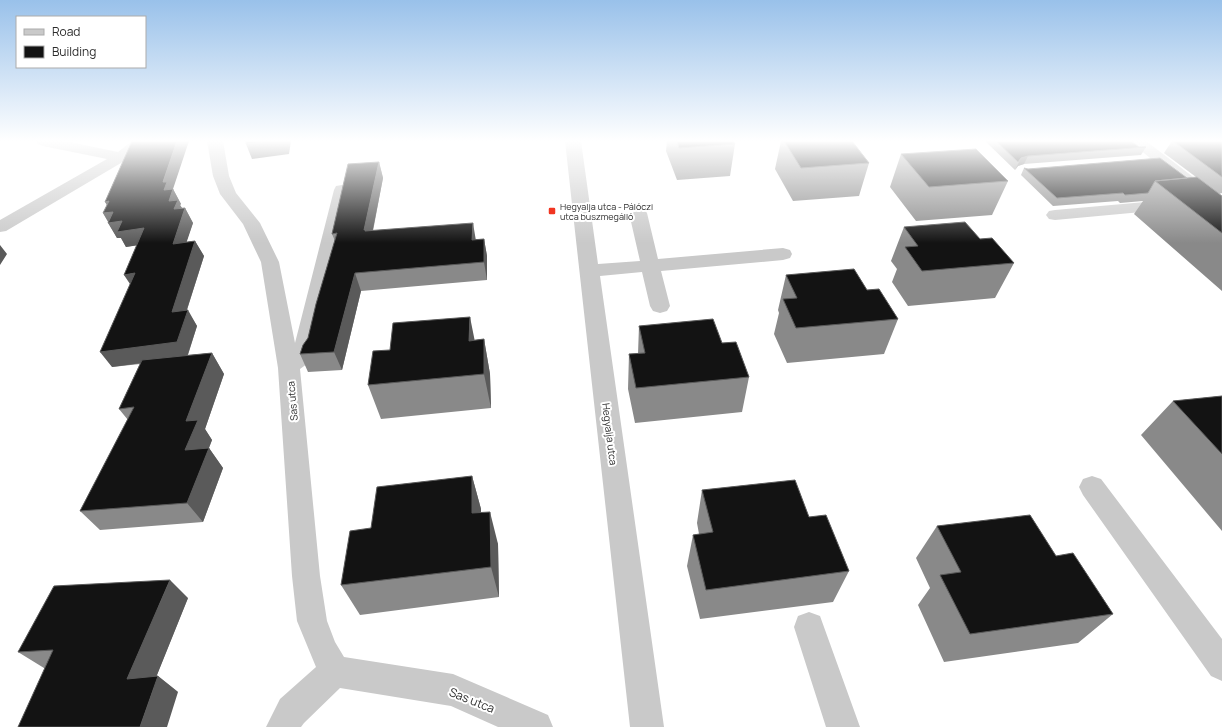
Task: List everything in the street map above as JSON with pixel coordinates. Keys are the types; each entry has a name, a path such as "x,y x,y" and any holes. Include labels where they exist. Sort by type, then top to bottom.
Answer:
{"street":[{"path":"0,227 90,175"},
{"name":"Sas utca","path":"221,175 228,194 250,223 270,262 289,368 306,576 312,621 324,652 335,671 453,690 536,727"},
{"name":"Hegyalja utca","path":"577,175 647,727"},
{"path":"1181,175 1218,204"},
{"path":"289,368 303,356 344,181"},
{"path":"1056,215 1187,203 1218,204"},
{"path":"638,213 660,306"},
{"path":"590,271 783,254"},
{"path":"1092,487 1222,665"},
{"path":"809,627 843,727"},
{"path":"283,727 292,711 335,671"}],"building":[{"path":"117,175 165,175 163,182 167,182 164,190 173,189 169,201 178,200 174,209 185,208 173,244 195,241 172,312 188,310 177,342 100,352 135,273 124,275 144,228 117,232 122,221 108,223 113,212 103,213 109,201 105,202"},
{"path":"346,175 376,175 365,231 473,223 472,240 484,239 484,262 355,273 334,352 300,354 303,345 308,338 316,304 337,233 332,234"},
{"path":"919,175 1002,175 1008,181 929,187"},
{"path":"1032,175 1183,175 1187,178 1155,181 1148,193 1125,195 1123,193 1057,198"},
{"path":"1197,177 1222,196 1222,233 1155,181"},
{"path":"965,222 980,239 992,238 1014,263 922,271 905,247 918,246 904,227"},
{"path":"854,269 867,290 879,289 898,319 796,328 783,299 797,298 786,275"},
{"path":"470,317 469,341 484,339 484,374 368,385 373,351 390,350 393,323"},
{"path":"713,319 722,343 736,342 749,377 636,388 629,354 645,353 639,326"},
{"path":"212,353 186,421 198,420 185,450 209,448 187,503 80,511 134,407 119,409 142,360"},
{"path":"1222,396 1222,454 1173,401"},
{"path":"472,476 472,513 490,512 491,567 341,585 350,531 371,528 377,487"},
{"path":"795,480 809,517 826,515 849,571 706,590 693,535 713,532 702,490"},
{"path":"1030,515 1056,556 1073,553 1113,614 970,634 940,575 961,572 937,526"},
{"path":"170,580 127,679 158,676 140,727 18,727 53,650 18,652 54,586"}],"place":[{"name":"Hegyalja utca - Pálóczi utca buszmegálló","path":"552,211"}]}
